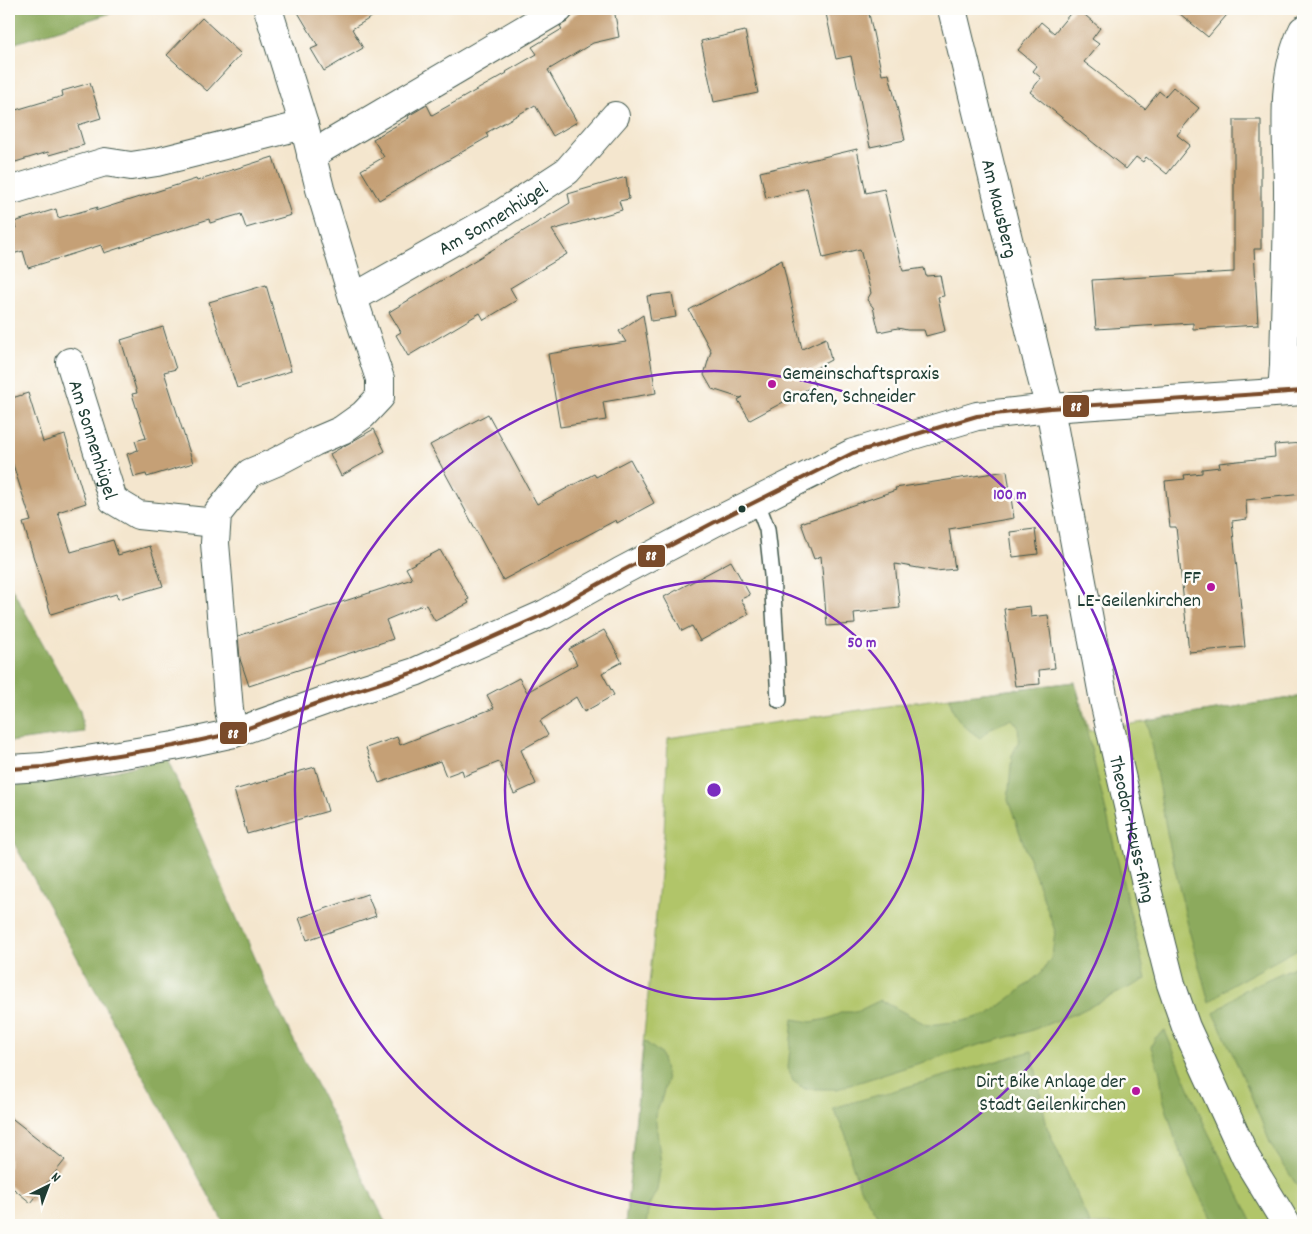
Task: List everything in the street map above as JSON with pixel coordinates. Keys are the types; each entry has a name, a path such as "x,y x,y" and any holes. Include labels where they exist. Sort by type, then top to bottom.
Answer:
{"street":[{"path":"234,733 228,700 214,543 217,514 250,473 342,430 363,415 380,397 380,379 353,298 304,125 268,9"},
{"path":"311,155 559,9"},
{"name":"Am Mausberg","path":"952,9 1050,408"},
{"path":"9,769 52,766 174,746 234,733 324,701 416,672 545,614 756,500 853,453 977,416 1050,408 1293,391 1284,366 1288,192 1287,84 1297,42 1303,30"},
{"name":"Am Sonnenhügel","path":"353,298 485,223 567,172 615,116"},
{"path":"9,190 105,162 131,166 157,162 304,125"},
{"name":"Am Sonnenhügel","path":"70,362 113,500 138,515 216,523"},
{"name":"Theodor-Heuss-Ring","path":"1050,408 1104,701 1171,984 1186,1027 1246,1158 1287,1225"}],"lane":[{"path":"756,500 767,529 772,575 779,700"}],"green space":[{"path":"9,9 124,9 9,45"},
{"path":"9,583 80,710 84,732 9,742"},
{"path":"1075,682 1089,731 1303,696 1303,1225 625,1225 664,834 668,738 950,697"},
{"path":"1075,682 1146,979 1079,1012 1027,1032 968,1048 837,1089 805,1089 793,1081 788,1068 793,1019 811,1022 827,1019 843,1012 856,1012 881,1000 927,1025 963,1021 989,1014 1041,973 1052,957 1055,931 1008,800 1012,756 1019,740 1018,726 1012,719 991,728 980,738 969,730 956,716 950,697"},
{"path":"1303,696 1303,946 1232,985 1209,1002 1189,930 1168,838 1147,721"},
{"path":"167,758 265,983 387,1225 225,1225 9,834 9,790 21,784 103,774"},
{"path":"1303,963 1303,1195 1271,1145 1214,1013 1242,991"},
{"path":"1165,1031 1205,1126 1254,1225 1216,1225 1194,1185 1175,1138 1163,1098 1160,1073 1151,1047 1155,1038"},
{"path":"644,1041 661,1054 667,1080 655,1115 661,1164 657,1190 649,1205 646,1225 625,1225"},
{"path":"1032,1051 1047,1127 1090,1225 880,1225 877,1215 860,1188 851,1161 847,1138 833,1108"}],"building":[{"path":"296,9 385,9 352,29 363,48 324,71 311,49 318,46"},
{"path":"583,9 614,9 619,37 593,43 548,70 577,122 553,136 535,105 486,133 488,137 379,200 361,170 384,157 373,139 427,105 432,115 507,73 537,54 532,47 562,29 560,26"},
{"path":"825,9 868,9 882,75 889,74 905,140 870,147 851,56 836,59"},
{"path":"1074,9 1078,9 1100,28 1092,39 1099,44 1084,62 1145,109 1159,91 1165,96 1173,87 1199,108 1177,135 1190,145 1167,174 1146,157 1143,162 1136,157 1126,169 1030,92 1041,78 1033,71 1037,66 1018,50 1041,22 1054,33"},
{"path":"1174,9 1232,9 1208,37"},
{"path":"202,18 241,54 207,91 167,55"},
{"path":"745,31 758,93 714,102 701,41"},
{"path":"90,83 101,118 78,125 84,145 49,155 48,152 9,164 9,112 63,96 62,91"},
{"path":"1234,120 1261,120 1261,249 1254,249 1258,325 1193,329 1193,323 1096,329 1092,280 1234,272"},
{"path":"857,149 866,193 884,189 903,271 924,268 926,276 940,275 944,296 938,297 945,331 926,336 924,330 898,328 879,332 873,307 867,300 871,293 860,249 823,258 807,188 766,198 760,172"},
{"path":"273,157 291,215 246,228 241,214 210,223 209,219 104,253 101,245 28,268 23,251 9,255 9,230 16,228 14,222 56,209 58,218 98,207 95,211"},
{"path":"626,177 629,199 619,201 622,210 552,230 567,254 510,288 517,300 484,320 480,313 408,356 396,335 401,332 389,312 570,203 568,194"},
{"path":"782,260 802,349 826,338 831,360 808,372 815,385 750,420 738,400 743,397 740,398 712,389 704,375 711,351 689,310"},
{"path":"266,285 291,371 237,388 209,302"},
{"path":"672,293 676,317 651,321 647,296"},
{"path":"643,315 656,393 603,402 606,420 560,427 548,354 626,342 619,331"},
{"path":"163,327 176,369 164,372 193,463 147,477 146,474 134,477 127,454 138,450 135,441 146,438 132,394 137,393 121,340"},
{"path":"28,393 43,442 65,435 86,503 58,512 71,552 113,540 118,555 150,546 163,586 118,599 116,594 51,614 23,523 31,521 9,452 9,399"},
{"path":"488,414 537,504 594,474 596,477 630,459 654,503 617,523 616,520 503,580 430,445"},
{"path":"374,429 385,451 341,476 330,454"},
{"path":"1303,443 1303,494 1246,500 1247,519 1232,521 1245,647 1189,652 1176,527 1170,527 1165,481 1185,479 1184,475 1202,473 1202,469 1220,467 1219,463 1275,457 1274,445"},
{"path":"1007,471 1014,518 949,529 955,569 936,571 895,564 900,608 854,613 855,624 827,626 821,556 814,559 801,523 896,490 895,488"},
{"path":"1035,529 1038,554 1013,557 1010,532"},
{"path":"440,550 469,599 467,600 469,603 435,621 426,605 422,605 386,620 393,639 249,686 240,659 238,636 412,579 406,568"},
{"path":"731,561 750,595 741,599 749,614 700,641 692,626 682,631 664,597"},
{"path":"1030,606 1031,617 1048,615 1055,668 1039,670 1040,684 1015,686 1004,609"},
{"path":"604,630 622,662 602,673 614,695 584,712 576,697 540,721 548,735 521,750 536,784 514,794 499,762 464,776 462,770 446,776 440,761 379,783 366,748 397,737 400,745 494,708 487,695 519,678 527,692 577,664 569,649"},
{"path":"315,767 328,811 247,834 234,790"},
{"path":"367,894 376,916 307,940 299,918"},
{"path":"9,1116 65,1160 31,1203 9,1185"}],"transit line":[{"name":"88","path":"9,769 43,767 174,746 234,733 324,701 415,672 545,614 713,523 853,453 977,416 1050,408 1303,391"}],"place":[{"name":"Gemeinschaftspraxis Grafen, Schneider","path":"772,384"},
{"name":"FF LE-Geilenkirchen","path":"1211,587"},
{"name":"Dirt Bike Anlage der Stadt Geilenkirchen","path":"1136,1091"}]}
